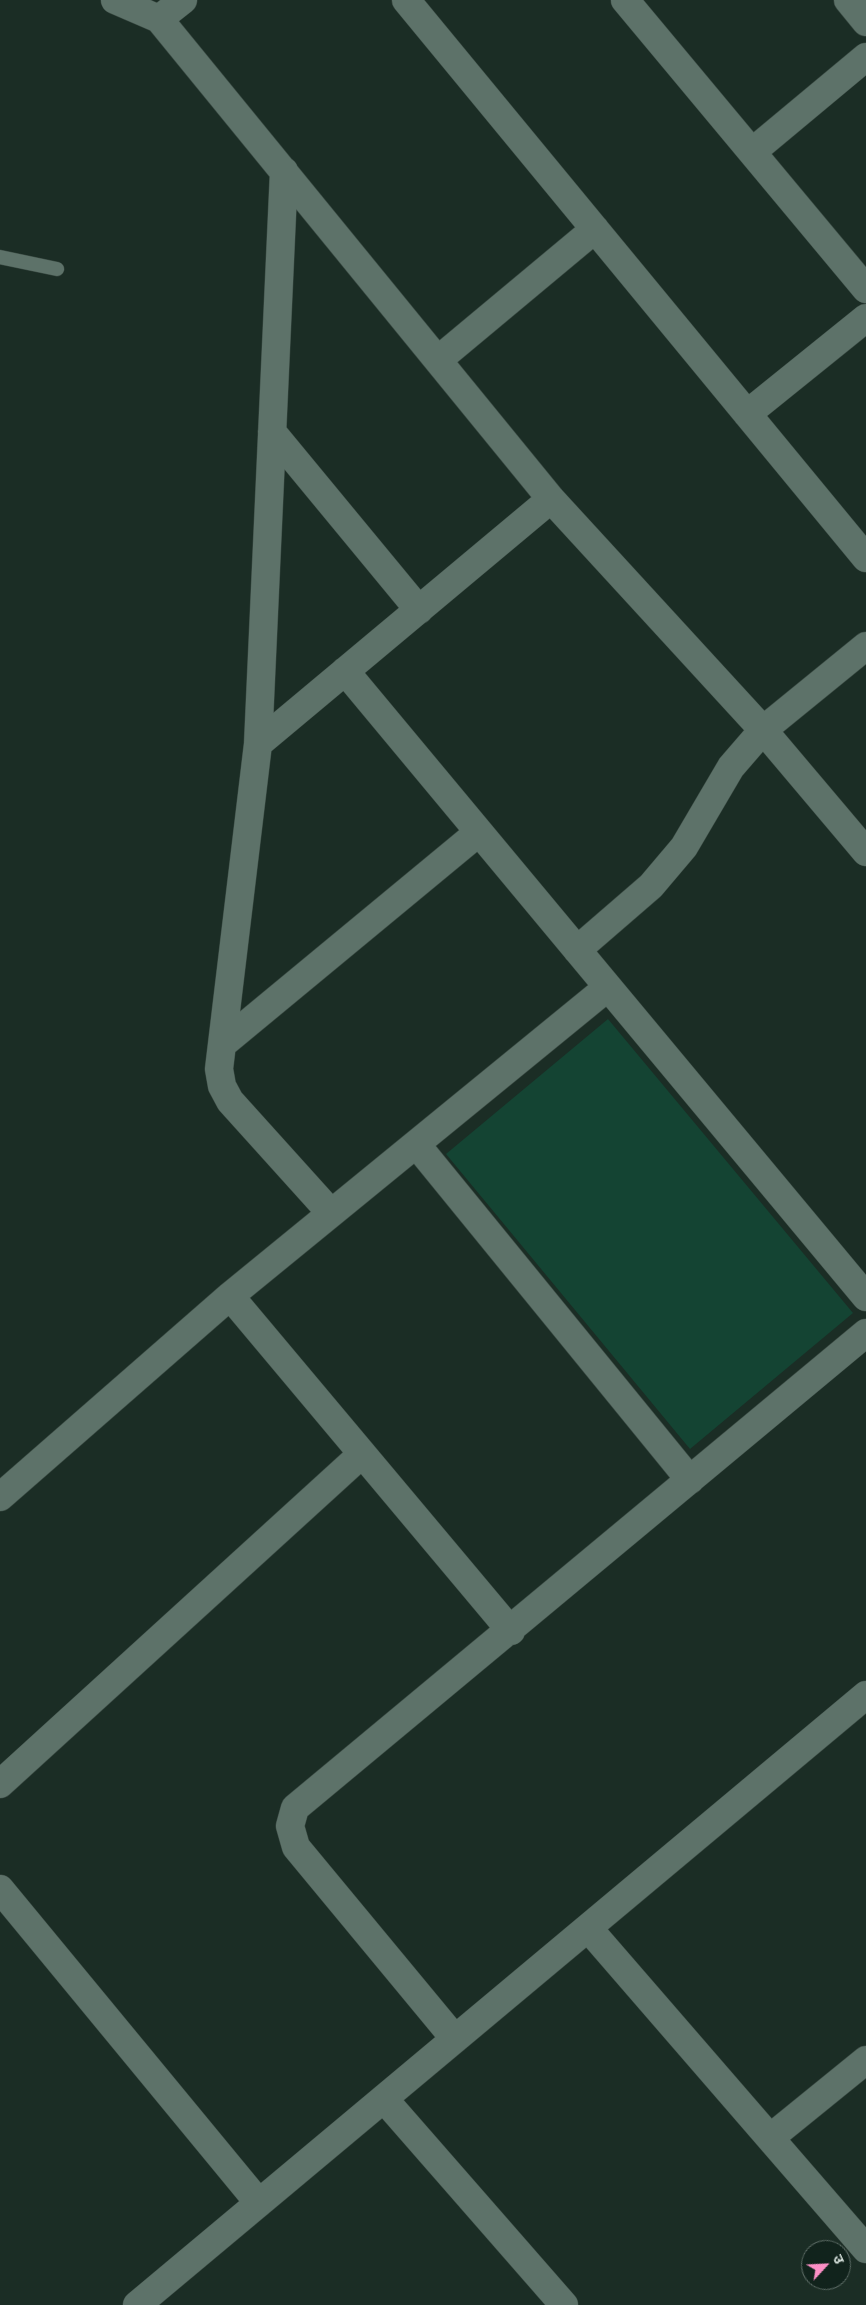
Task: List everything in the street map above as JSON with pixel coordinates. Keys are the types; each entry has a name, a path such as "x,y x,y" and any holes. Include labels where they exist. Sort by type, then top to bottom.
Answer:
{"street":[{"path":"115,0 159,19 551,499 762,730 866,852"},
{"path":"159,19 183,0"},
{"path":"406,0 866,558"},
{"path":"625,0 866,289"},
{"path":"848,0 866,22"},
{"path":"752,152 866,57"},
{"path":"284,171 258,744 220,1069 222,1086 230,1102 332,1213"},
{"path":"438,360 595,229"},
{"path":"747,414 866,318"},
{"path":"272,432 419,610"},
{"path":"258,744 551,499"},
{"path":"577,950 651,886 684,847 731,767 762,730 866,646"},
{"path":"345,671 866,1297"},
{"path":"224,1044 479,832"},
{"path":"0,1497 230,1296 608,988"},
{"path":"416,1144 690,1480"},
{"path":"230,1296 511,1631"},
{"path":"455,2039 296,1848 290,1826 295,1808 511,1631 866,1332"},
{"path":"0,1784 362,1454"},
{"path":"137,2305 166,2295 259,2203 866,1695"},
{"path":"0,1889 259,2203"},
{"path":"588,1928 866,2249"},
{"path":"770,2138 866,2060"},
{"path":"384,2099 564,2305"}],"lane":[{"path":"0,257 57,269"}],"green space":[{"path":"608,1019 853,1313 690,1449 446,1154"}]}
